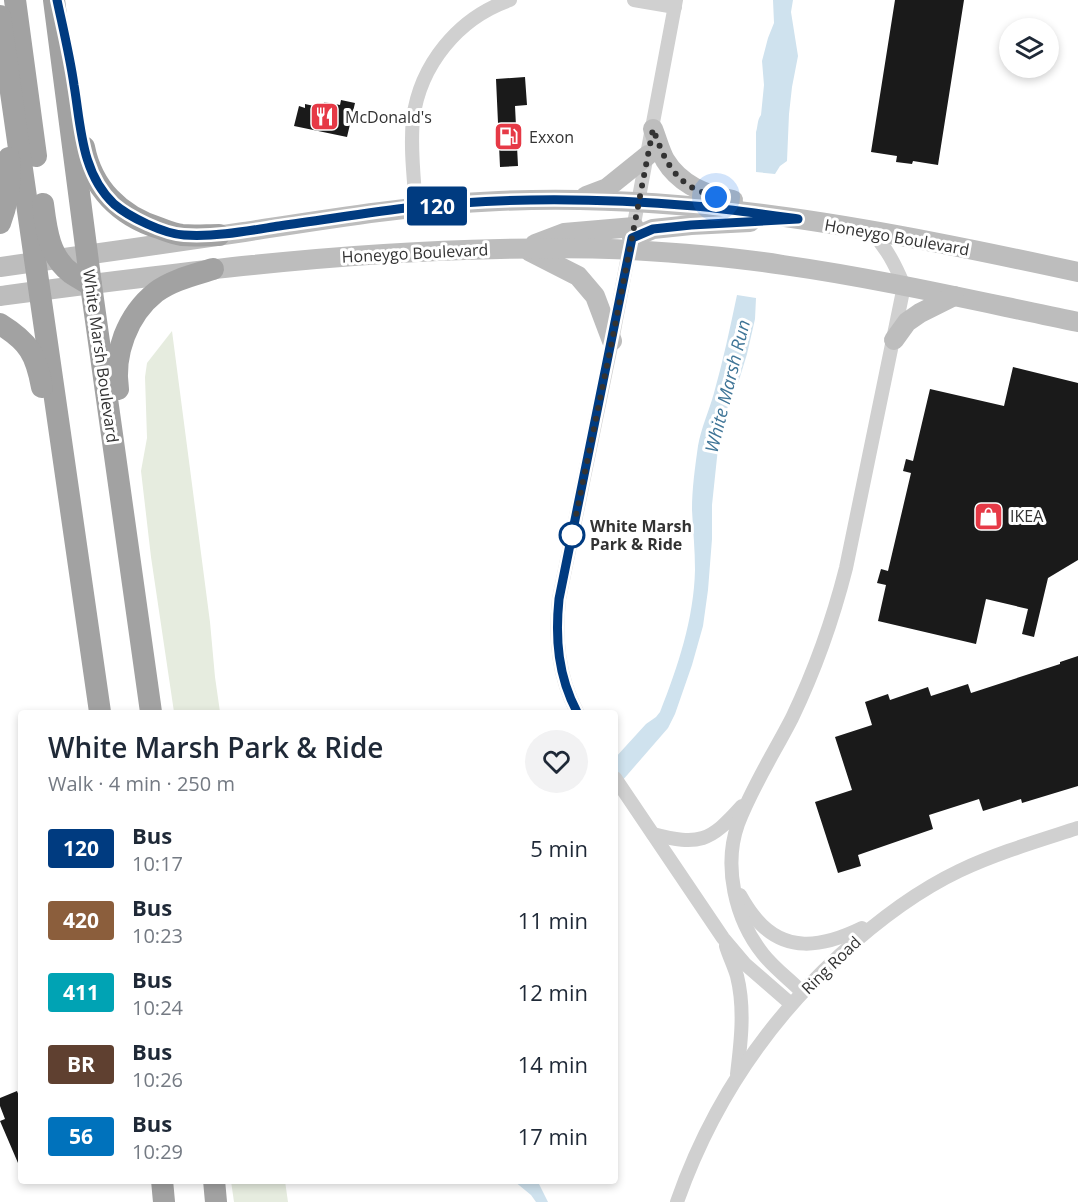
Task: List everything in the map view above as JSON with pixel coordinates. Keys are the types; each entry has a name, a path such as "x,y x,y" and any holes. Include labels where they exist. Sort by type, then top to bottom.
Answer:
{"highway":[{"path":"15,0 45,223 50,243 40,291 100,710"},
{"path":"56,0 74,85 84,151 97,182 116,205 141,222 181,235 219,235"},
{"name":"White Marsh Boulevard","path":"56,0 91,285 151,710"},
{"path":"0,16 47,261"},
{"path":"0,85 10,167 8,197 0,223"},
{"path":"47,261 91,285"},
{"path":"156,710 140,549 117,384 117,357 129,326 145,302 157,291 174,282 213,269"},
{"path":"0,324 22,339 38,364 81,581"},
{"path":"162,1184 164,1202"},
{"path":"214,1184 216,1202"}],"main road":[{"path":"653,129 665,159 678,176 693,187 716,197 769,207 841,226"},
{"path":"572,200 607,188 648,155"},
{"name":"Honeygo Boulevard","path":"0,267 416,207 500,201 572,200 715,208 798,219 1078,272"},
{"path":"632,238 653,229 798,219"},
{"path":"524,249 564,233 632,238 747,260 849,275 1078,322"},
{"name":"Honeygo Boulevard","path":"0,296 291,260 417,251 524,249"},
{"path":"524,249 578,276 584,282 595,296 612,341"},
{"path":"894,340 908,322 920,313 954,296"}],"street":[{"path":"416,207 412,136 416,106 423,82 440,52 462,27 488,9 510,0"},
{"path":"576,710 567,690 559,659 558,609 676,3 634,0"},
{"path":"802,992 761,952 743,920 733,883 732,850 738,825 794,714 816,660 838,598 863,493 904,286 884,246 871,231"},
{"path":"618,782 723,938 746,964 791,1004"},
{"path":"653,834 687,841 699,839 726,824 751,796"},
{"name":"Ring Road","path":"677,1202 704,1136 737,1076 770,1029 791,1004 856,940 883,918 958,871 1021,846 1078,828"},
{"path":"733,883 753,916 764,928 786,941 801,944 828,942 843,938 883,918"},
{"path":"723,938 737,978 741,1000 741,1038 737,1076"}],"shaded area":[{"path":"172,331 220,710 174,710 141,471 147,438 145,377 147,363"},
{"path":"231,1184 285,1184 288,1202 234,1202"}],"water":[{"path":"773,0 793,0 791,12 798,56 789,114 787,161 775,174 756,172 756,132 761,115 764,85 762,61 774,23"},
{"name":"White Marsh Run","path":"737,295 756,298 755,319 747,354 726,412 718,448 712,505 708,590 703,626 692,665 668,728 618,786 618,755 660,712 684,642 694,588 692,502 698,446"},
{"path":"518,1184 539,1184 548,1202 536,1202"}],"building":[{"path":"895,0 964,0 938,165 913,161 912,164 896,162 897,156 871,152"},
{"path":"525,77 527,105 515,106 518,166 500,167 496,79"},
{"name":"McDonald's","path":"341,100 355,103 347,137 294,126 299,106 305,108 305,104 323,108 324,102 340,105"},
{"name":"IKEA","path":"1013,367 1078,383 1078,560 1048,578 1034,637 1022,634 1028,609 986,599 976,644 878,621 886,585 877,583 881,569 888,571 911,473 903,471 906,459 913,461 930,389 1004,406"},
{"path":"1078,656 1078,786 1022,803 1021,799 983,811 979,799 929,815 933,829 858,855 861,866 838,873 815,802 852,790 835,737 872,725 865,702 888,694 890,700 928,687 931,696 968,684 971,693"},
{"path":"17,1091 18,1094 18,1163 0,1121 5,1119 0,1106 0,1098"}],"bus line":[{"name":"120","path":"57,0 84,151 97,182 109,198 127,214 141,222 181,235 219,235 416,207 500,201 639,202 736,210 798,219 653,229 632,238 559,599 557,619 559,659 567,690 576,710"}],"place":[{"name":"McDonald's","path":"324,117"},
{"name":"Exxon","path":"508,137"},
{"name":"IKEA","path":"989,516"},
{"name":"White Marsh Park & Ride","path":"572,535"}],"route":[{"path":"572,535 653,129 665,159 678,176 693,187 716,197"}]}
